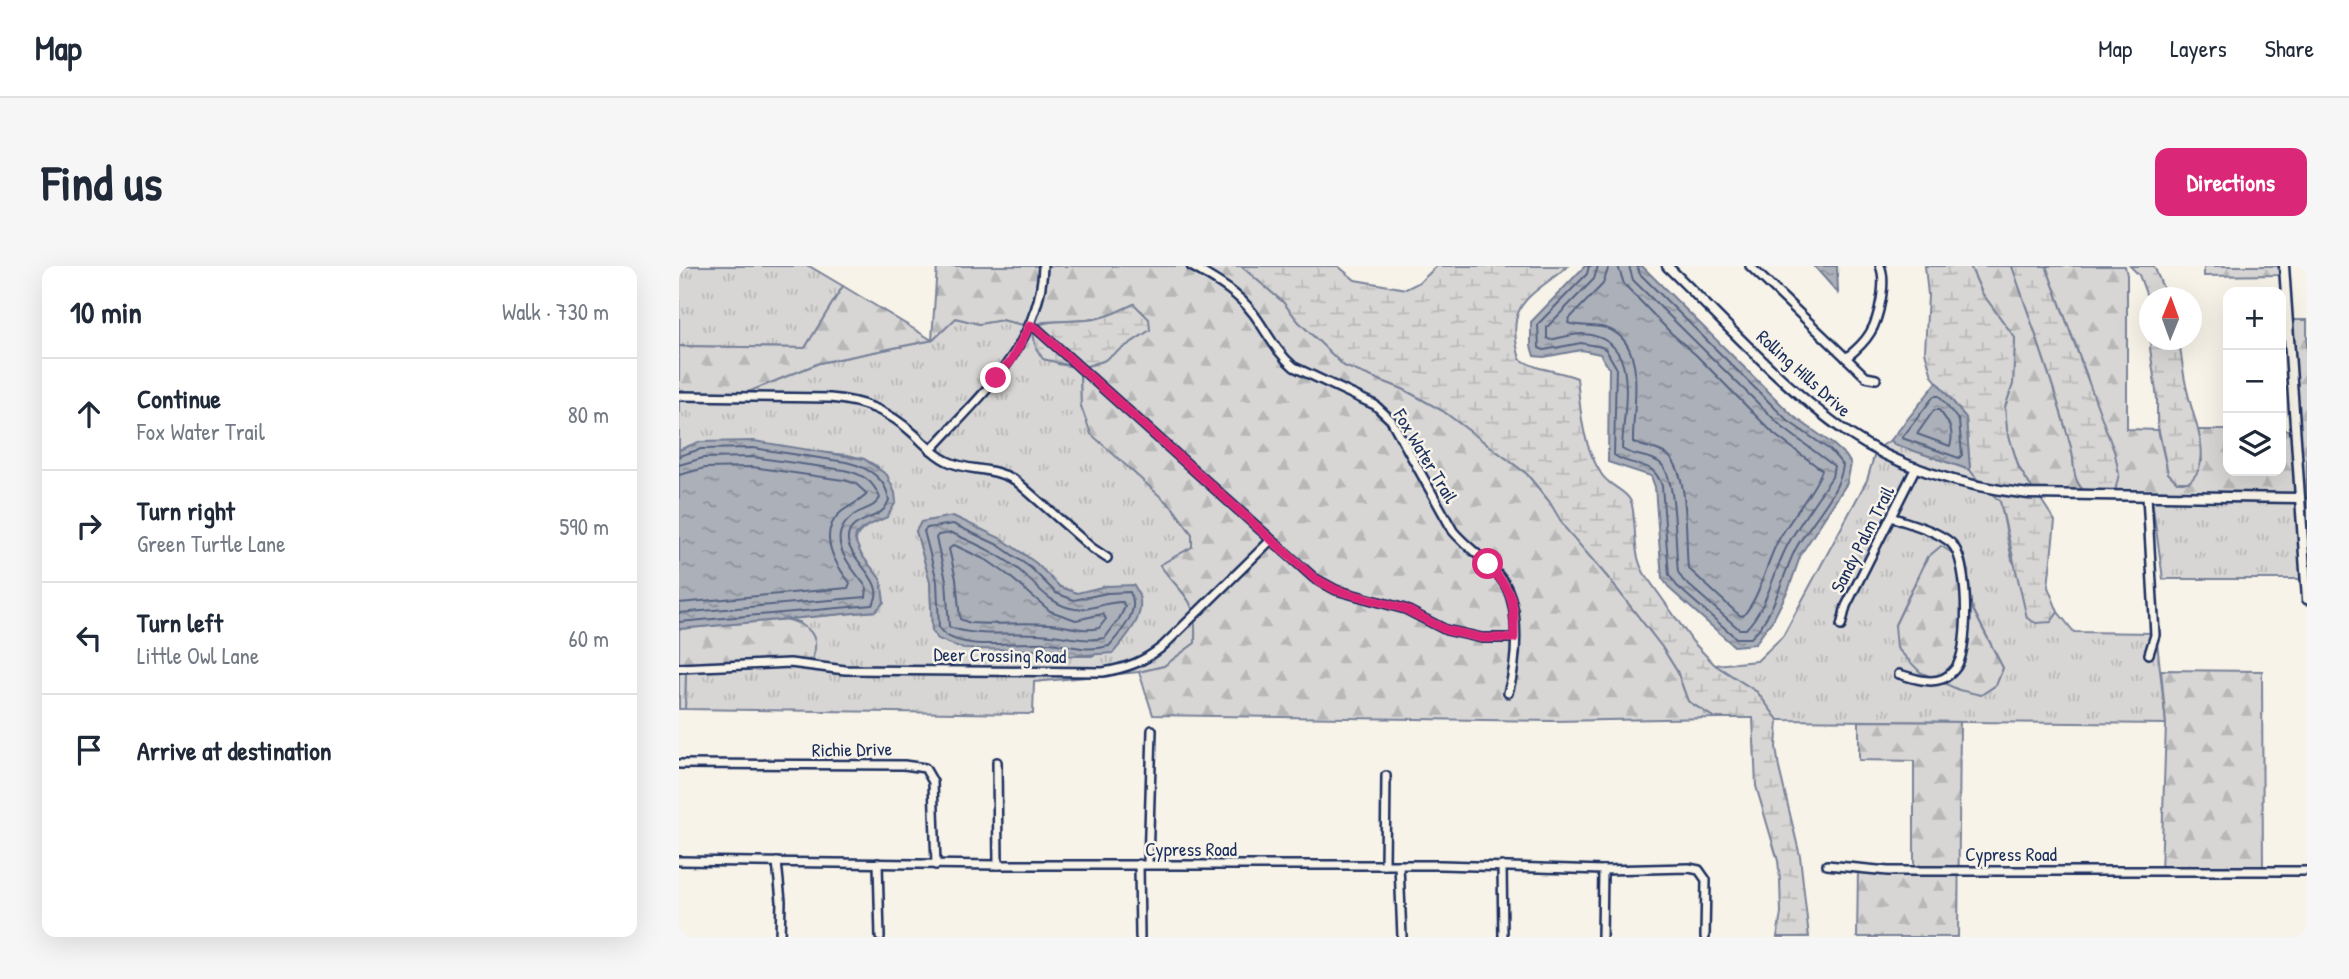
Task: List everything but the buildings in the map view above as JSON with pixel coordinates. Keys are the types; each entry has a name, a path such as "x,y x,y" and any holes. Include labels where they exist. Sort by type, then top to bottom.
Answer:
{"street":[{"path":"931,450 1011,361 1030,325 1044,266"},
{"name":"Fox Water Trail","path":"1191,266 1224,284 1238,297 1294,367 1375,405 1391,420 1453,531 1503,580 1512,597 1515,613 1513,676 1508,693"},
{"name":"Rolling Hills Drive","path":"1667,266 1817,411 1870,446 1916,467 1963,483 1999,491 2061,495 2300,498"},
{"path":"1751,266 1866,377 1876,379"},
{"path":"1846,358 1863,343 1873,327 1884,283 1880,266"},
{"path":"2284,266 2307,599"},
{"path":"1030,325 1314,578 1336,590 1405,609 1446,630 1466,636 1514,638"},
{"path":"679,396 851,400 873,406 893,416 939,457 953,464 1002,472 1015,480 1107,558"},
{"name":"Sandy Palm Trail","path":"1841,626 1846,606 1916,467"},
{"path":"2147,496 2155,635 2149,654"},
{"path":"1891,517 1938,535 1951,543 1959,554 1965,585 1963,651 1958,667 1943,679 1913,678 1899,674"},
{"name":"Deer Crossing Road","path":"679,668 790,663 845,670 1103,672 1124,669 1145,660 1161,647 1271,540"},
{"path":"1148,864 1152,730"},
{"path":"997,762 998,865"},
{"name":"Richie Drive","path":"679,764 904,765 925,768 933,782 936,865"},
{"path":"1385,865 1386,776"},
{"name":"Cypress Road","path":"679,861 936,865 1502,866 1603,870 1689,868 1702,873 1706,880 1705,937"},
{"path":"777,862 781,901 780,937"},
{"path":"879,863 880,937"},
{"path":"1139,864 1140,937"},
{"path":"1399,865 1402,937"},
{"name":"Cypress Road","path":"1827,865 1888,871 2307,871"},
{"path":"1502,866 1503,937"},
{"path":"1602,937 1603,870"}],"green space":[{"path":"679,266 809,266 843,286 805,348 679,346"},
{"path":"937,266 1241,266 1283,302 1299,322 1344,366 1403,389 1443,411 1527,474 1566,528 1662,647 1677,671 1688,701 1715,718 1554,721 1153,715 1139,672 1164,666 1195,643 1194,615 1188,599 1160,565 1192,547 1192,534 1173,508 1091,434 1081,406 1080,368 1103,361 1150,330 1134,304 1109,316 1043,322 1032,327 1002,320 979,324 956,318 933,340 819,363 748,392 712,397 679,391 679,346 805,348 843,286 932,340"},
{"path":"1241,266 1338,266 1355,280 1406,289 1420,282 1437,266 1568,266 1531,295 1518,313 1515,325 1520,359 1534,366 1577,378 1583,428 1590,452 1602,475 1630,500 1638,557 1644,573 1693,642 1715,665 1757,692 1778,720 1776,747 1779,768 1800,856 1809,937 1777,937 1781,913 1778,861 1756,786 1753,718 1715,718 1688,701 1677,671 1662,647 1565,528 1549,501 1527,474 1443,411 1403,389 1344,366 1299,322 1283,302"},
{"path":"1925,266 1970,266 1982,293 2015,338 2013,384 2005,407 2007,430 2019,468 2033,490 1981,484 1970,470 1966,418 1932,376 1925,352 1928,295"},
{"path":"1970,266 2012,266 2064,424 2075,476 2085,492 2033,490 2019,468 2007,430 2005,407 2013,384 2015,338 1982,293"},
{"path":"2012,266 2046,266 2115,454 2119,474 2115,491 2085,492 2077,481 2058,401"},
{"path":"2046,266 2125,266 2127,429 2158,430 2168,473 2177,482 2202,461 2198,430 2223,430 2223,476 2286,476 2286,430 2292,430 2296,494 2114,491 2087,376"},
{"path":"2130,266 2154,266 2163,287 2144,287 2139,275"},
{"path":"2204,266 2280,266 2281,275 2204,276"},
{"path":"1134,304 1149,319 1150,330 1103,361 1080,368 1043,359 1036,348 1032,327 1052,322 1099,318"},
{"path":"956,318 979,324 1002,320 1032,327 1058,364 1080,368 1081,406 1173,508 1192,534 1192,547 1160,565 1188,599 1194,615 1195,643 1164,666 1139,672 1034,682 1033,714 685,709 686,669 690,664 736,661 799,622 785,619 876,611 881,580 856,543 862,530 887,517 878,467 864,459 848,455 699,442 679,450 679,391 689,394 748,392 819,363 933,340","holes":["981,529 1024,554 1060,587 1077,594 1106,586 1094,656 1071,656 1049,650 1030,650 932,632 930,582 916,531"]},
{"path":"2291,320 2307,320 2307,545"},
{"path":"2150,350 2180,350 2202,452 2197,473 2189,482 2177,482 2168,473 2157,422 2157,399"},
{"path":"1891,440 1894,444 1970,470 1981,484 1927,468 1880,447"},
{"path":"1875,453 1941,480 1992,494 2000,500 2012,560 2050,622 2058,612 2074,632 2156,633 2166,724 1778,720 1757,692 1715,665 1757,661 1783,636 1867,480","holes":["1927,557 1969,582 1971,605 2003,668 1996,685 1981,695 1895,625"]},
{"path":"1992,494 2040,498 2055,521 2048,587 2058,612 2051,622 2036,623 2027,618 2000,501"},
{"path":"2152,500 2297,502 2302,579 2163,579"},
{"path":"1941,546 1962,559 1969,582 1971,606 2003,668 1996,685 1981,695 1959,690 1920,672 1897,648 1895,625 1928,557"},
{"path":"785,619 800,624 811,632 815,643 812,659 795,663 736,661 690,664 686,670 685,709 679,709 679,629"},
{"path":"2161,670 2262,671 2263,873 2161,873 2166,724"},
{"path":"1859,721 1960,722 1958,937 1857,937 1858,870 1914,870 1914,761 1859,760"}],"water":[{"path":"1585,266 1642,266 1793,416 1834,445 1851,464 1847,483 1801,554 1789,588 1774,618 1755,644 1734,646 1671,590 1662,578 1655,487 1651,476 1608,462 1609,368 1600,354 1581,350 1544,357 1534,356 1531,346 1531,322"},
{"path":"1814,266 1837,266 1838,293"},
{"path":"1937,382 1966,418 1970,470 1894,444 1891,440"},
{"path":"754,441 864,459 887,475 896,502 887,517 865,527 856,534 855,540 861,554 881,580 884,602 876,611 679,629 679,450 699,442"},
{"path":"953,516 1002,539 1036,563 1060,587 1077,593 1106,586 1134,585 1140,604 1132,630 1113,653 1071,656 1049,650 964,649 938,639 932,631 930,582 916,531 921,522"}],"route":[{"path":"996,378 1011,361 1030,325 1314,578 1336,590 1405,609 1446,630 1466,636 1514,638 1515,613 1512,597 1503,580 1488,564"}]}
